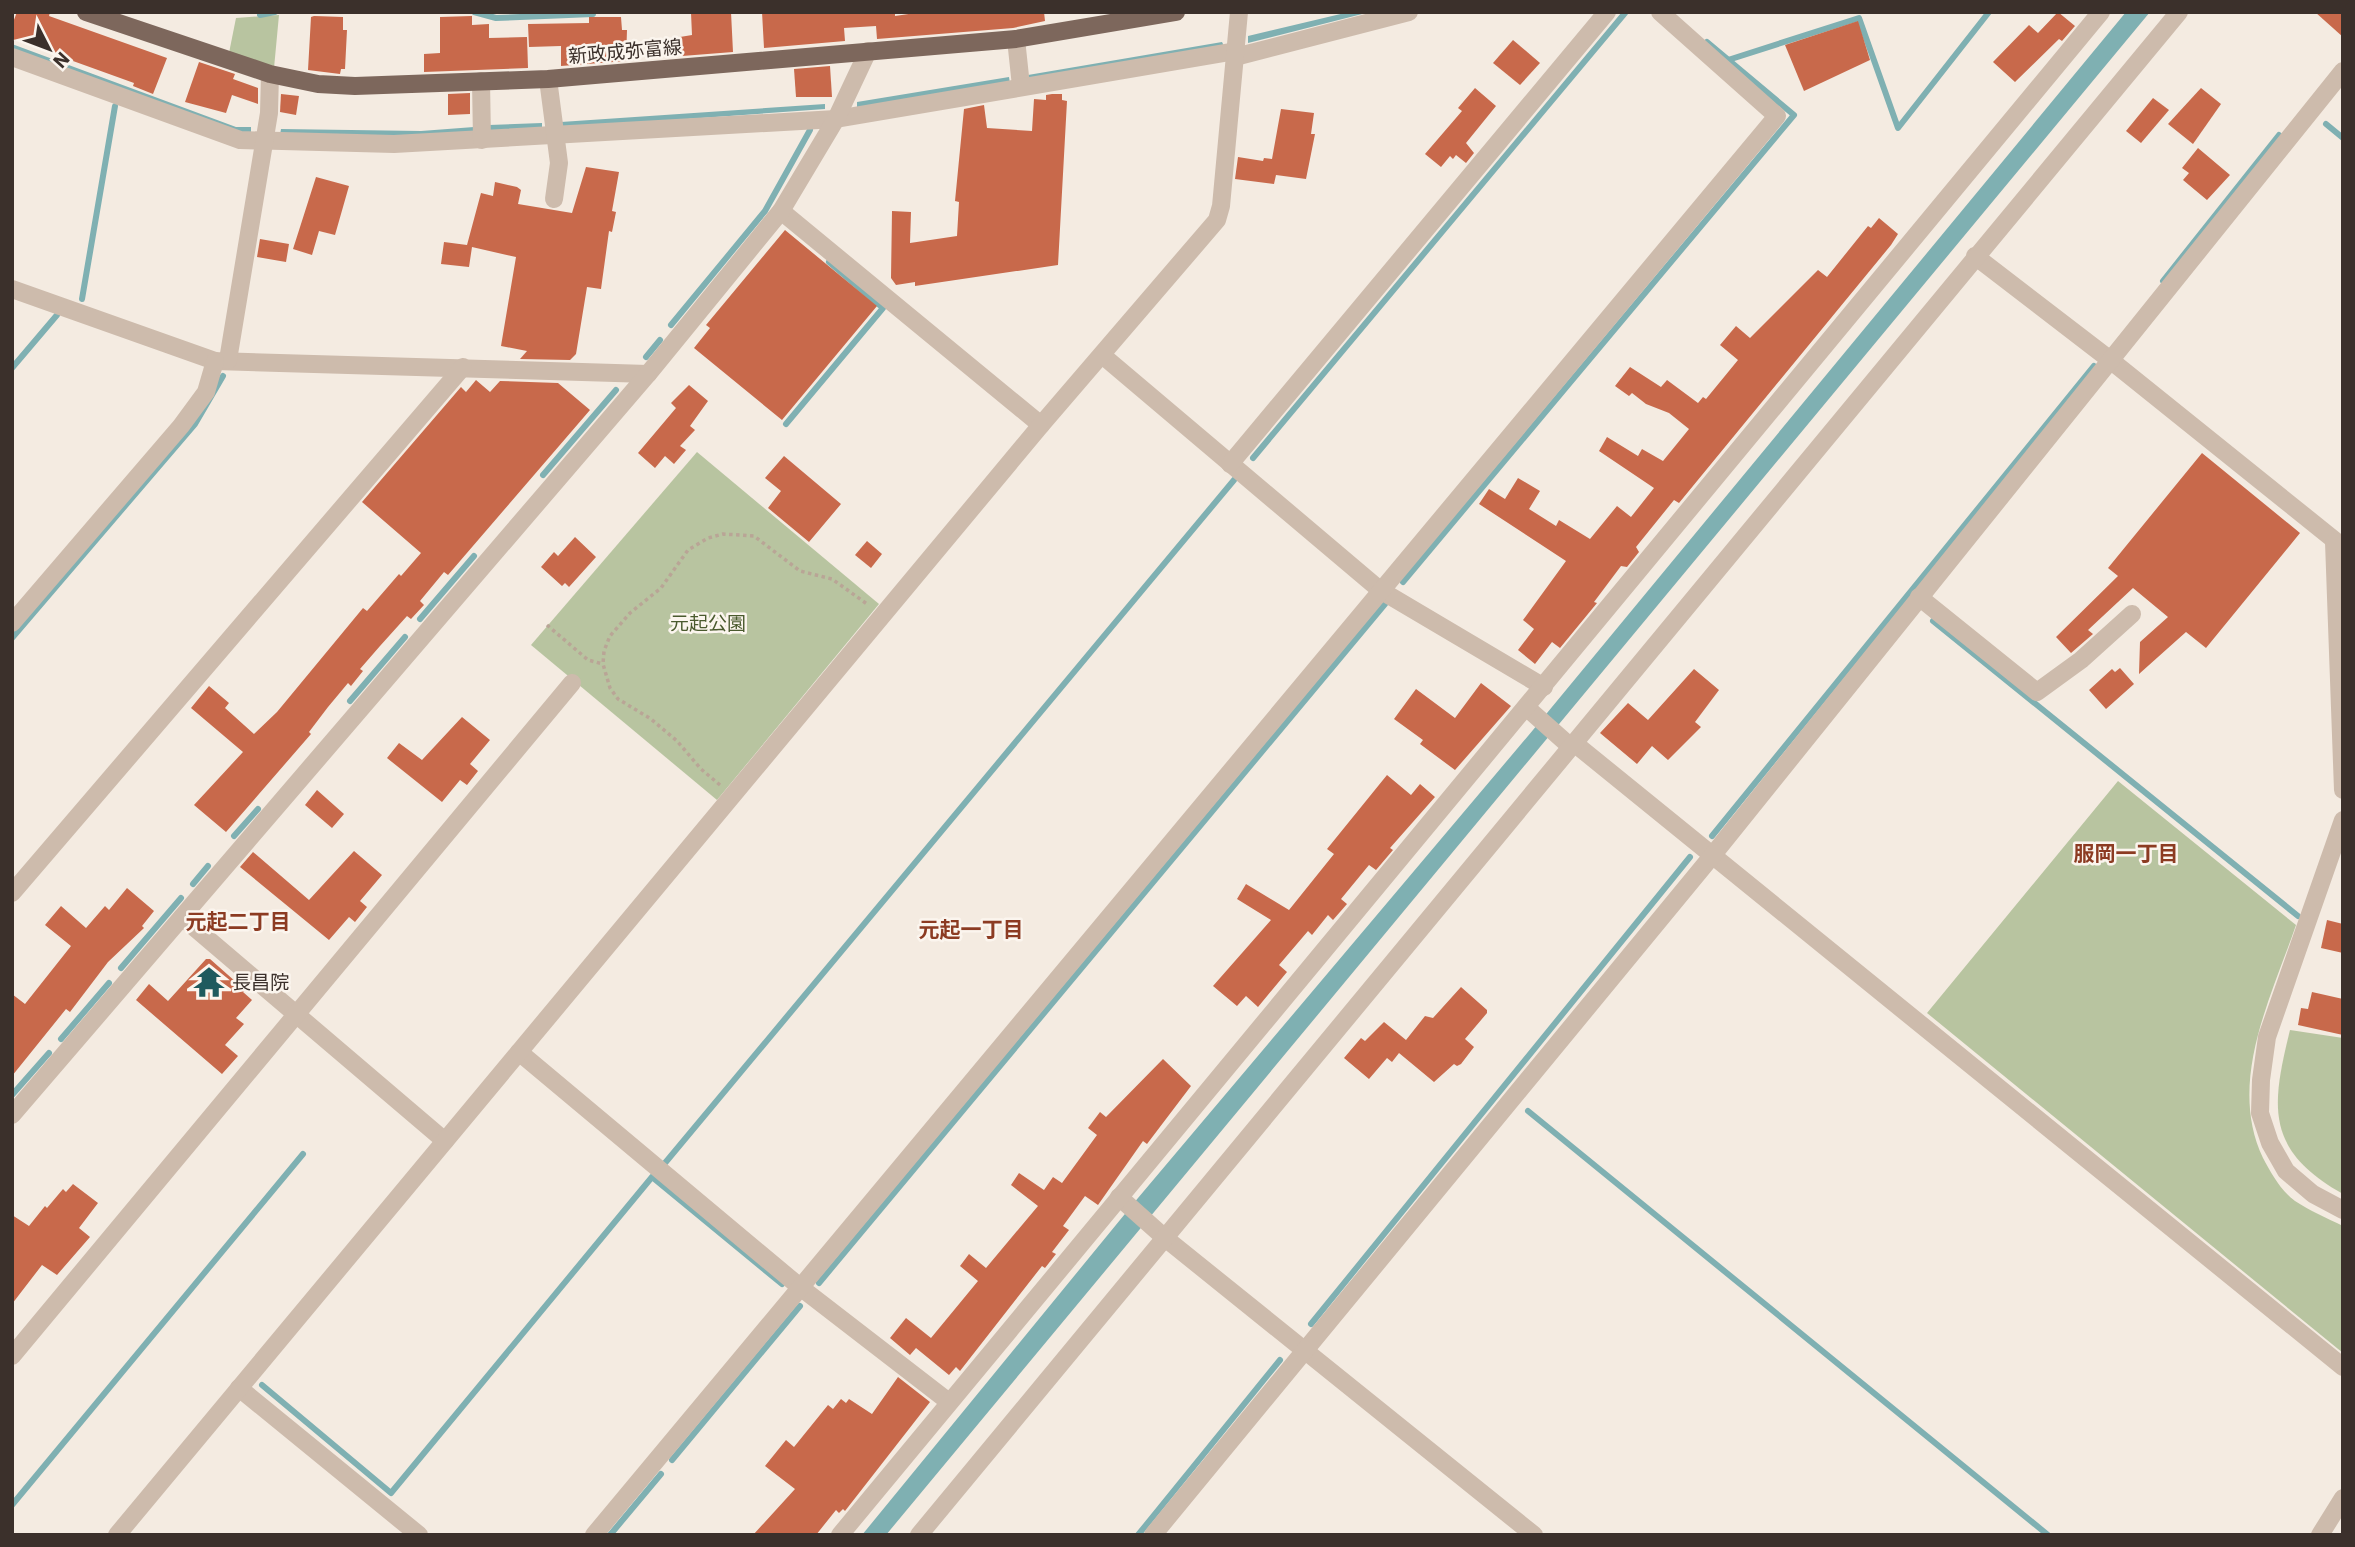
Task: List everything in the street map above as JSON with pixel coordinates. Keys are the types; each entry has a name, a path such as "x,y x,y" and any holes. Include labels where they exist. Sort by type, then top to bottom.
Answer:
{"main road":[{"name":"新政成弥富線","path":"86,12 270,74 318,84 355,86 548,79 1016,38 1176,12"}],"street":[{"path":"117,1535 1041,425 1217,220 1221,206 1239,12"},
{"path":"12,57 240,140 394,144 836,119 1021,86 1236,54 1409,12"},
{"path":"1230,464 1607,12"},
{"path":"594,1535 1777,116 1660,12"},
{"path":"840,1535 1530,711 1544,687 2101,12"},
{"path":"919,1535 1161,1234 2179,12"},
{"path":"1016,38 1021,86"},
{"path":"12,1115 648,374 781,211 836,119 868,51"},
{"path":"1153,1535 1712,856 2343,71"},
{"path":"12,623 181,426 206,392 222,361 264,142 270,74"},
{"path":"548,79 559,163 555,199"},
{"path":"481,81 482,140"},
{"path":"781,211 1041,425"},
{"path":"1975,256 2109,359 2338,545 2343,790"},
{"path":"12,289 222,361 463,366 648,374"},
{"path":"1102,355 1380,590 1544,687"},
{"path":"12,893 463,366"},
{"path":"1919,597 2038,692 2081,660 2132,614"},
{"path":"12,1356 572,683"},
{"path":"1530,711 2343,1367"},
{"path":"2343,820 2267,1037 2260,1113 2270,1143 2286,1171 2313,1194 2343,1209"},
{"path":"182,917 445,1141"},
{"path":"519,1052 800,1287 949,1402"},
{"path":"1123,1200 1161,1234 1534,1535"},
{"path":"239,1388 419,1535"},
{"path":"2320,1535 2343,1498"}],"path":[{"path":"733,795 701,769 677,741 651,719 618,699 610,688 603,664 604,651 610,636 631,613 661,588 688,550 708,538 723,534 754,536 800,571 832,579 846,586 883,616"},
{"path":"547,625 588,660 603,664"}],"green space":[{"path":"279,15 274,68 229,53 236,18"},
{"name":"元起公園","path":"697,452 879,604 717,800 531,645"},
{"path":"2118,781 2296,925 2257,1040 2249,1100 2253,1129 2263,1158 2281,1187 2301,1205 2343,1226 2343,1353 1927,1013"},
{"path":"2290,1030 2343,1038 2343,1194 2299,1161 2287,1143 2280,1124 2279,1082"}],"water":[{"path":"1349,12 1370,12 1248,43 1248,36"},
{"path":"2126,12 2150,12 886,1535 862,1535 1138,1198 1533,730"},
{"path":"1222,42 1224,46 1029,80 1028,75"},
{"path":"12,44 236,127 251,127 251,132 236,132 12,50"},
{"path":"1009,77 1010,84 857,108 857,102"},
{"path":"825,104 825,109 562,128 561,122"},
{"path":"542,123 542,128 489,131 489,125"},
{"path":"474,127 474,133 376,137 280,135 281,129 421,131"}],"building":[{"path":"17,12 50,12 49,16 167,58 153,94 133,86 134,83 12,39 12,25"},
{"path":"731,12 733,52 682,56 680,37 692,35 691,13"},
{"path":"762,12 895,12 895,16 922,12 1044,12 1045,21 1013,28 877,39 876,26 844,28 845,41 764,48"},
{"path":"2058,12 2075,26 2015,82 1993,62 2029,25 2038,33"},
{"path":"2315,12 2343,12 2343,37"},
{"path":"472,16 472,25 489,24 489,38 527,37 528,68 424,72 424,54 440,53 440,17"},
{"path":"311,17 343,17 343,30 347,30 345,69 341,69 340,74 308,70"},
{"path":"589,17 621,17 622,30 627,30 626,61 561,66 561,46 529,47 528,24 589,23"},
{"path":"1858,21 1870,60 1804,91 1785,45"},
{"path":"1513,40 1540,63 1520,85 1493,63"},
{"path":"199,62 235,74 233,79 258,88 258,104 232,95 226,113 185,102"},
{"path":"830,66 832,97 796,97 794,69"},
{"path":"1475,88 1496,106 1466,143 1474,153 1466,163 1456,155 1453,159 1450,156 1441,167 1425,154 1462,111 1458,108"},
{"path":"2201,88 2221,104 2193,144 2168,124"},
{"path":"470,93 470,114 448,115 448,94"},
{"path":"281,94 299,96 296,115 280,112"},
{"path":"1062,94 1062,100 1067,101 1058,265 915,286 915,282 896,285 891,278 892,211 911,212 910,243 957,236 959,202 955,201 964,109 984,105 987,128 1032,131 1034,99 1046,100 1046,95"},
{"path":"2153,98 2169,110 2141,143 2126,131"},
{"path":"1281,109 1314,113 1311,134 1315,134 1306,179 1276,175 1274,184 1235,179 1238,157 1263,161 1264,158 1272,159"},
{"path":"2198,148 2230,175 2207,200 2183,180 2189,173 2182,168"},
{"path":"586,167 619,172 612,211 616,212 612,232 609,231 601,289 587,287 576,354 570,360 520,359 527,351 501,346 516,257 472,247 469,267 441,264 444,242 467,245 481,193 493,196 495,182 521,190 518,204 572,213"},
{"path":"316,177 349,186 335,235 319,231 312,255 293,249"},
{"path":"1879,218 1898,234 1891,245 1679,503 1674,500 1636,547 1639,552 1627,567 1621,566 1594,602 1597,603 1560,648 1552,642 1535,664 1518,650 1534,629 1523,620 1566,561 1479,504 1489,489 1505,499 1518,478 1540,491 1529,509 1556,526 1559,520 1590,539 1617,506 1631,517 1654,488 1599,451 1607,437 1638,456 1642,449 1663,461 1689,429 1669,413 1646,404 1632,393 1629,396 1615,386 1630,367 1661,387 1667,380 1698,403 1703,397 1706,399 1738,360 1720,345 1736,326 1750,338 1818,270 1827,277 1868,226 1871,228"},
{"path":"785,230 877,306 782,420 694,348 710,328 706,325"},
{"path":"260,239 289,244 286,262 257,257"},
{"path":"476,380 490,392 500,381 558,383 590,410 448,575 444,572 420,601 424,605 411,619 407,616 360,669 363,671 351,686 348,683 309,732 311,734 226,832 194,805 243,752 191,708 209,686 229,703 225,708 254,734 277,712 363,608 367,611 421,553 362,502 461,387 466,392"},
{"path":"689,385 708,401 690,426 695,430 680,446 686,450 674,464 665,456 655,468 638,453 676,408 671,403"},
{"path":"2202,453 2300,533 2206,648 2186,632 2139,674 2140,642 2168,617 2133,588 2088,630 2093,634 2071,653 2056,637 2118,576 2108,568"},
{"path":"784,456 841,504 809,542 768,508 781,491 765,478"},
{"path":"575,537 596,557 569,587 565,583 562,586 541,567 554,552 558,556"},
{"path":"867,541 882,554 871,568 855,555"},
{"path":"2120,668 2134,684 2106,709 2089,690 2112,669 2115,672"},
{"path":"1694,669 1719,690 1695,722 1701,727 1668,760 1652,746 1637,764 1600,733 1628,703 1648,720"},
{"path":"1481,683 1511,706 1455,770 1420,744 1423,740 1394,719 1416,689 1455,718"},
{"path":"462,717 490,740 470,764 478,771 467,785 460,780 442,802 387,758 399,743 422,760"},
{"path":"1387,775 1411,795 1420,784 1435,797 1390,848 1393,850 1376,870 1369,865 1341,899 1347,904 1333,920 1328,915 1312,935 1308,931 1279,965 1287,972 1258,1007 1246,996 1237,1006 1213,986 1271,920 1237,899 1246,884 1289,910 1334,854 1327,849"},
{"path":"317,790 344,814 332,828 305,805"},
{"path":"354,851 382,875 360,901 367,907 355,922 349,917 329,940 240,867 253,852 309,900"},
{"path":"127,888 154,911 142,926 144,928 108,962 70,1012 66,1009 12,1076 12,994 25,1004 71,946 45,925 61,906 86,928 105,906 109,910"},
{"path":"2327,920 2343,924 2343,953 2321,948"},
{"path":"206,959 210,959 245,990 243,992 252,1000 236,1018 244,1024 225,1045 238,1056 222,1074 136,1000 149,984 168,1001"},
{"path":"1461,987 1487,1010 1487,1013 1465,1039 1474,1047 1461,1064 1454,1064 1434,1082 1399,1053 1392,1062 1387,1058 1369,1079 1344,1058 1361,1038 1365,1041 1384,1022 1406,1040 1425,1016 1433,1018"},
{"path":"2312,992 2343,999 2343,1035 2298,1025 2301,1008 2308,1009"},
{"path":"1163,1059 1191,1086 1147,1144 1143,1141 1098,1205 1085,1196 1063,1226 1069,1230 1052,1252 1056,1254 1045,1268 1042,1266 960,1371 956,1367 949,1375 916,1348 910,1355 890,1338 906,1318 931,1338 978,1281 960,1266 969,1254 986,1268 1038,1206 1011,1185 1019,1173 1044,1190 1053,1177 1062,1183 1097,1135 1088,1128 1100,1112 1106,1117"},
{"path":"73,1184 98,1203 79,1228 90,1237 57,1275 42,1265 12,1304 12,1215 29,1226 45,1206 47,1208 63,1189 66,1192"},
{"path":"898,1377 930,1402 845,1511 843,1509 839,1513 836,1510 816,1535 753,1535 795,1489 765,1466 786,1440 794,1447 828,1405 833,1409 841,1399 846,1403 849,1399 872,1414"}],"waterway":[{"path":"260,15 275,12"},
{"path":"474,12 496,18 593,14"},
{"path":"1728,60 1859,18 1898,128 1989,12"},
{"path":"1253,458 1625,13"},
{"path":"1403,582 1794,115 1707,42"},
{"path":"82,299 115,106"},
{"path":"2326,124 2343,138"},
{"path":"671,325 765,211 810,130"},
{"path":"2163,281 2279,135"},
{"path":"786,424 883,308 829,262"},
{"path":"12,368 57,315"},
{"path":"646,357 660,340"},
{"path":"1712,836 2094,366"},
{"path":"12,638 195,424 223,376"},
{"path":"543,475 616,390"},
{"path":"665,1163 1234,480"},
{"path":"420,619 474,556"},
{"path":"819,1283 1385,604"},
{"path":"1933,621 2298,916"},
{"path":"350,701 405,637"},
{"path":"234,836 258,809"},
{"path":"1311,1324 1690,857"},
{"path":"193,884 208,866"},
{"path":"121,968 181,898"},
{"path":"61,1039 109,983"},
{"path":"12,1095 49,1053"},
{"path":"1528,1111 2048,1535"},
{"path":"12,1505 303,1154"},
{"path":"262,1385 391,1493 652,1177 782,1284"},
{"path":"672,1460 800,1306"},
{"path":"1138,1535 1280,1360"},
{"path":"610,1535 661,1474"}],"place":[{"name":"長昌院","path":"209,982"}],"district":[{"name":"服岡一丁目","path":"2126,854"},
{"name":"元起二丁目","path":"238,922"},
{"name":"元起一丁目","path":"971,930"}]}
